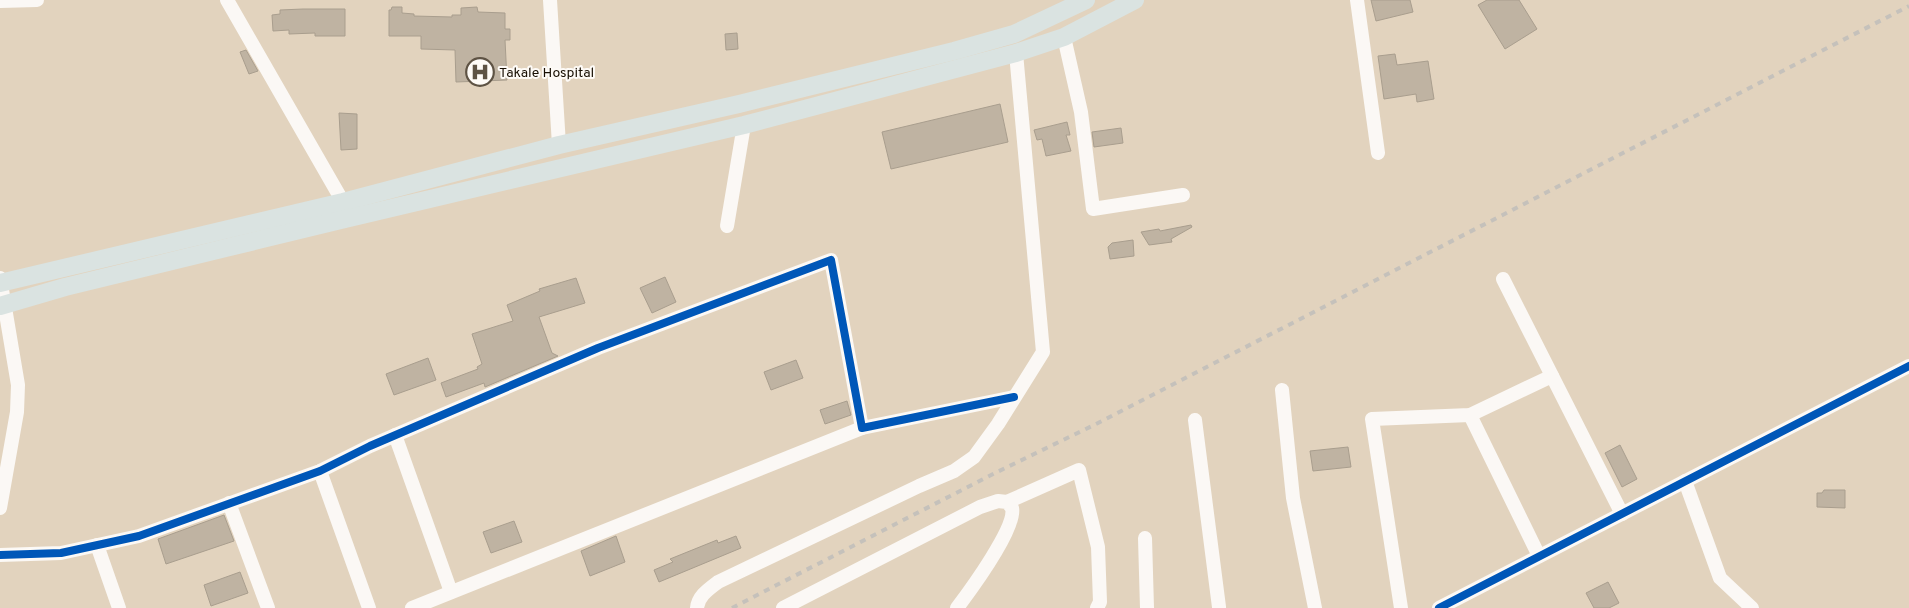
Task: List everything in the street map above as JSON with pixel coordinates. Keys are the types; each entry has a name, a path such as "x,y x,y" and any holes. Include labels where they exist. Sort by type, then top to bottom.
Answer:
{"main road":[{"path":"0,282 343,202 559,145 739,104 954,51 1014,34 1086,0"},
{"path":"1095,0 1108,15"},
{"path":"2,305 345,219 744,125 1016,53 1064,37 1135,0"}],"street":[{"path":"0,1 37,0"},
{"path":"227,0 343,202"},
{"path":"550,0 559,145"},
{"path":"1357,0 1378,152"},
{"path":"1064,37 1081,112 1093,209 1183,195"},
{"path":"697,608 698,603 706,592 718,582 918,486 954,471 974,457 998,424 1043,352 1016,53"},
{"path":"727,226 744,125"},
{"path":"0,555 61,553 139,536 320,471 395,435 598,348 831,260 862,428"},
{"path":"1503,279 1622,514"},
{"path":"0,282 2,305 18,385 17,412 0,508"},
{"path":"1438,608 1909,366"},
{"path":"1402,608 1372,419 1470,415 1552,376"},
{"path":"1282,390 1293,498 1315,608"},
{"path":"412,608 862,428 1014,397"},
{"path":"1470,415 1539,556"},
{"path":"1195,420 1215,608"},
{"path":"395,435 451,592"},
{"path":"783,608 980,507 998,501 1007,502 1080,470 1098,547 1100,602 1098,608"},
{"path":"320,471 369,608"},
{"path":"1685,481 1720,578 1752,608"},
{"path":"957,608 983,572 1007,528 1012,508 1007,502"},
{"path":"229,503 268,608"},
{"path":"1146,538 1147,608"},
{"path":"97,545 119,608"}],"building":[{"path":"1371,0 1410,0 1413,12 1376,21"},
{"path":"1487,0 1519,0 1537,29 1505,49 1478,5"},
{"path":"392,7 402,7 402,13 414,14 414,16 452,17 452,15 461,15 461,8 477,7 478,12 505,13 505,29 510,29 510,40 505,40 507,80 456,82 455,50 421,49 421,36 389,36 389,10"},
{"path":"345,9 345,36 315,36 315,33 289,34 289,30 273,31 272,15 280,14 280,10"},
{"path":"737,33 738,49 726,50 725,34"},
{"path":"246,50 258,71 249,74 240,52"},
{"path":"1395,54 1397,65 1428,61 1434,99 1417,102 1416,94 1384,99 1378,56"},
{"path":"1000,104 1008,142 891,169 882,132"},
{"path":"339,113 357,114 357,149 341,150"},
{"path":"1067,122 1070,135 1066,135 1071,151 1046,156 1042,139 1037,140 1034,130"},
{"path":"1121,128 1123,143 1094,147 1092,132"},
{"path":"1191,225 1192,227 1171,239 1172,242 1149,245 1141,232 1159,229 1160,231"},
{"path":"1133,240 1134,256 1110,259 1108,247 1112,243"},
{"path":"665,277 676,302 652,313 640,288"},
{"path":"576,278 585,303 539,317 552,353 558,356 485,387 484,383 446,397 441,383 478,369 477,367 482,364 472,334 513,321 507,305 540,291 539,289"},
{"path":"428,358 436,380 394,395 386,374"},
{"path":"796,360 803,378 771,390 764,372"},
{"path":"847,401 851,415 825,424 820,410"},
{"path":"1620,445 1637,479 1622,487 1605,453"},
{"path":"1348,447 1351,467 1313,471 1310,451"},
{"path":"1824,490 1845,490 1845,508 1817,507 1817,493 1822,493"},
{"path":"224,515 234,541 166,564 158,539"},
{"path":"514,521 522,542 491,553 483,532"},
{"path":"616,536 625,562 590,576 581,551"},
{"path":"736,536 741,548 659,582 654,570 673,562 670,559 717,540 718,543"},
{"path":"240,572 248,593 211,606 204,585"},
{"path":"1608,582 1619,603 1609,608 1594,608 1586,593"}],"railway":[{"path":"732,608 995,473 1094,425 1909,6"}],"cycle path":[{"path":"0,555 61,553 139,536 320,471 370,446 598,348 831,260 862,428 1014,397"},
{"path":"1439,608 1909,366"}],"place":[{"name":"Takale Hospital","path":"480,72"}]}
